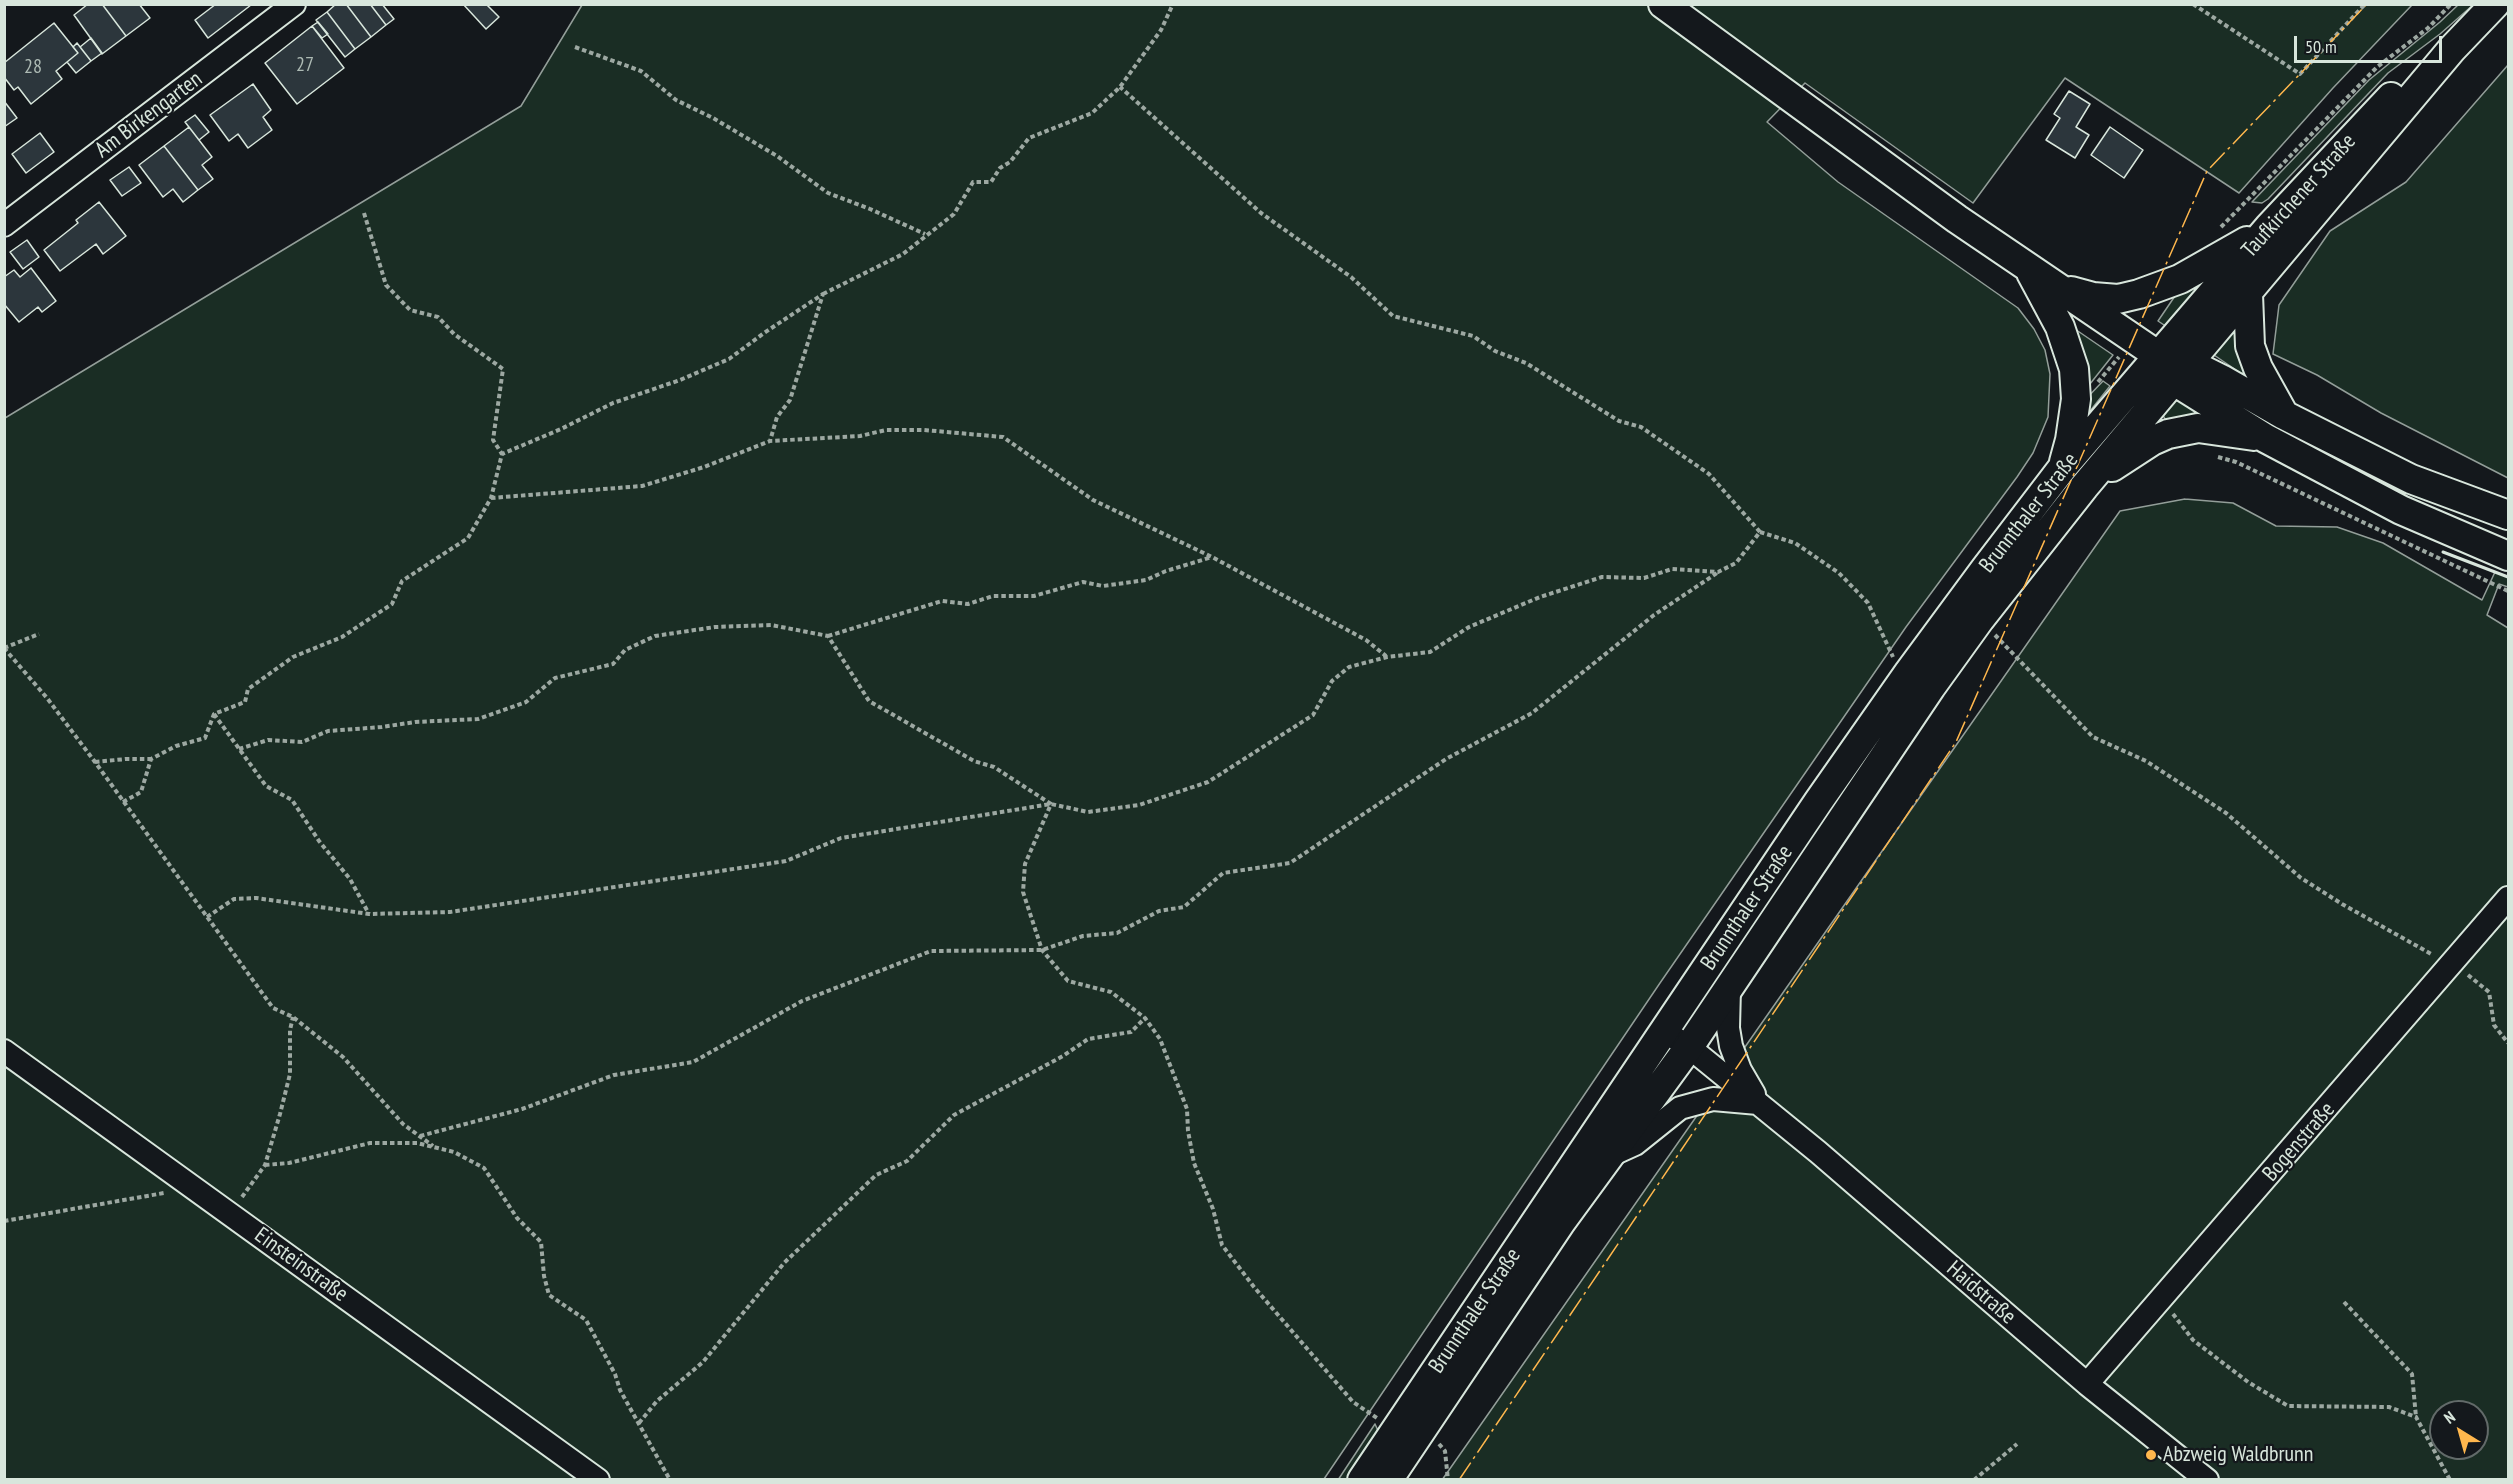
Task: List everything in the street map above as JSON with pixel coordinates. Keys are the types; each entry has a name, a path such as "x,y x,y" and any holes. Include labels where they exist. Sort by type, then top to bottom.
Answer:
{"main road":[{"path":"1663,4 1957,219 2182,372 2265,438 2401,510 2508,556"},
{"name":"Taufkirchener Straße","path":"2182,372 2452,49 2495,4"},
{"name":"Taufkirchener Straße","path":"2159,356 2270,227 2392,95 2452,49"},
{"path":"2057,288 2093,297 2118,299 2139,294 2189,275 2270,227"},
{"path":"2028,268 2061,327 2074,369 2076,399 2070,440 2063,467"},
{"path":"2248,294 2250,346 2258,368 2284,415"},
{"name":"Brunnthaler Straße","path":"1362,1479 1818,802 1909,672 2063,467 2159,356"},
{"path":"2182,372 2221,379 2284,415 2411,479 2508,515"},
{"name":"Brunnthaler Straße","path":"1388,1479 1562,1222 1689,1047 1931,687 1980,619 2084,487 2182,372"},
{"path":"2084,487 2143,447 2168,434 2198,428 2265,438"}],"street":[{"name":"Am Birkengarten","path":"4,225 294,4"},
{"name":"Bogenstraße","path":"2087,1384 2454,964 2508,898"},
{"name":"Haidstraße","path":"1729,988 1728,1028 1731,1046 1740,1070 1750,1084 1758,1104"},
{"name":"Haidstraße","path":"1664,1031 1689,1047 2087,1384 2207,1479"},
{"name":"Einsteinstraße","path":"4,1051 598,1479"},
{"path":"1613,1154 1635,1144 1680,1108 1713,1099 1758,1104"}],"path":[{"path":"502,454 561,429 613,402 680,380 729,359 823,294 903,254 925,234 954,214 973,182 991,182 1000,168 1010,162 1029,138 1092,114 1120,87 1161,30 1173,4"},
{"path":"2193,4 2300,74 2365,4"},
{"path":"2212,234 2229,220 2377,67 2428,28 2451,4"},
{"path":"576,47 641,71 676,100 713,118 777,156 828,193 925,234"},
{"path":"1120,87 1261,213 1351,277 1393,316 1473,336 1495,351 1526,363 1619,421 1641,427 1709,474 1760,532 1795,543 1839,573 1868,603 1889,649"},
{"path":"95,762 151,759 176,746 205,738 214,714 245,702 248,689 293,657 342,637 392,604 402,581 468,538 491,498 502,454 493,440 503,369 454,334 438,317 410,310 386,285 364,213"},
{"path":"771,441 777,417 790,400 823,294"},
{"path":"2103,377 2120,357"},
{"path":"491,498 642,486 704,467 771,441 860,436 886,430 924,430 1003,437 1093,500 1212,557 1366,640 1387,657"},
{"path":"2212,455 2236,462 2508,591"},
{"path":"420,1136 522,1109 614,1075 693,1062 802,1001 931,951 1042,950 1083,936 1117,933 1159,911 1184,907 1223,873 1290,863 1446,759 1532,713 1654,615 1718,572 1736,563 1760,532"},
{"path":"239,748 268,740 302,742 328,731 478,718 526,702 555,678 612,664 625,650 655,636 715,627 771,625 828,636 942,601 968,604 993,596 1034,596 1083,582 1103,586 1146,580 1166,571 1212,557"},
{"path":"828,636 869,701 974,761 994,767 1051,804 1088,812 1139,805 1208,782 1313,716 1332,681 1349,668 1387,657 1430,652 1468,627 1540,597 1602,577 1644,578 1672,569 1718,572"},
{"path":"1980,619 2093,737 2146,761 2226,813 2301,878 2342,904 2428,953 2454,964 2488,992 2494,1025 2508,1043"},
{"path":"39,634 4,648 47,698 95,762 273,1008 293,1017 343,1057 403,1124 433,1146"},
{"path":"214,714 266,786 292,800 319,841 350,879 369,914"},
{"path":"123,802 141,792 151,759"},
{"path":"1051,804 1025,864 1023,892 1042,950 1068,981 1111,992 1145,1018 1161,1039 1186,1109 1194,1163 1214,1209 1222,1245 1254,1287 1347,1395 1373,1416"},
{"path":"207,917 234,899 256,898 369,914 450,912 786,861 841,838 1051,804"},
{"path":"231,1214 265,1165 290,1074 290,1030 293,1017"},
{"path":"639,1423 657,1401 703,1362 791,1256 876,1175 907,1161 954,1115 1063,1056 1088,1039 1131,1032 1145,1018"},
{"path":"265,1165 290,1163 370,1143 417,1143 454,1152 484,1168 517,1218 541,1242 544,1276 549,1295 586,1320 615,1374 620,1390 670,1479"},
{"path":"4,1221 194,1187"},
{"path":"2161,1300 2193,1340 2248,1382 2288,1406 2389,1407 2416,1417"},
{"path":"2344,1302 2412,1374 2416,1417 2450,1479"},
{"path":"1974,1479 2017,1444"},
{"path":"1445,1450 1448,1479"}],"green space":[{"path":"582,5 2412,5 2333,88 2239,193 2065,78 1973,203 1805,83 1767,122 1838,182 2018,308 2034,329 2045,350 2050,374 2048,417 2033,453 2017,477 1906,627 1660,983 1324,1479 5,1480 5,418 521,106"},
{"path":"2458,5 2473,5 2440,34 2388,73 2268,199 2262,203 2252,202 2369,80"},
{"path":"2508,65 2508,478 2381,413 2317,375 2273,354 2279,305 2330,231 2406,182"},
{"path":"2208,278 2167,327 2158,321 2177,293"},
{"path":"2069,325 2113,355 2086,389"},
{"path":"2237,327 2246,371 2242,374 2211,353"},
{"path":"2103,381 2110,386 2086,416 2083,402"},
{"path":"2173,395 2211,419 2169,426 2160,410"},
{"path":"2185,499 2233,503 2276,526 2337,527 2383,543 2482,600 2495,572 2508,577 2508,587 2499,584 2487,615 2508,628 2508,1479 1442,1480 2120,511"},
{"path":"1375,1424 1379,1433 1350,1479 1338,1480"}],"building":[{"path":"88,4 102,4 126,36 102,54 74,15"},
{"path":"102,4 139,4 150,18 126,36"},
{"path":"216,4 251,5 208,38 195,20"},
{"path":"336,4 346,4 371,37 355,49 327,12"},
{"path":"346,4 370,4 386,25 371,37"},
{"path":"370,4 382,4 394,19 386,25"},
{"path":"463,4 486,4 499,17 486,29"},
{"path":"327,12 355,49 345,57 316,20"},
{"path":"318,22 328,34 322,38 312,26"},
{"path":"54,23 78,53 56,71 62,79 31,104 18,87 14,90 4,77 4,63"},
{"path":"312,26 344,68 297,104 265,63"},
{"path":"91,38 102,53 91,61 80,47"},
{"path":"77,43 91,61 76,73 67,62 78,53 73,47"},
{"path":"253,84 271,110 263,117 272,130 248,148 238,134 229,141 210,115"},
{"path":"2069,91 2090,104 2076,127 2089,135 2075,158 2046,140 2060,118 2054,114"},
{"path":"4,101 17,118 4,127"},
{"path":"195,115 209,132 199,140 185,122"},
{"path":"189,127 212,157 202,165 213,179 198,190 164,146"},
{"path":"2110,127 2143,150 2124,178 2091,155"},
{"path":"40,133 54,152 26,173 12,154"},
{"path":"164,146 198,190 183,202 173,189 163,197 139,165"},
{"path":"129,167 141,183 122,196 110,180"},
{"path":"99,202 126,236 103,254 96,244 60,271 44,250 78,223 76,220"},
{"path":"27,240 39,257 23,269 10,252"},
{"path":"31,268 56,301 42,312 38,307 19,322 4,304 4,277 14,270 20,277"}],"wall":[{"path":"2443,552 2508,577"}],"power":[{"path":"1459,1480 1956,742 2207,171 2367,4"}],"place":[{"name":"Abzweig Waldbrunn","path":"2151,1455"}]}
